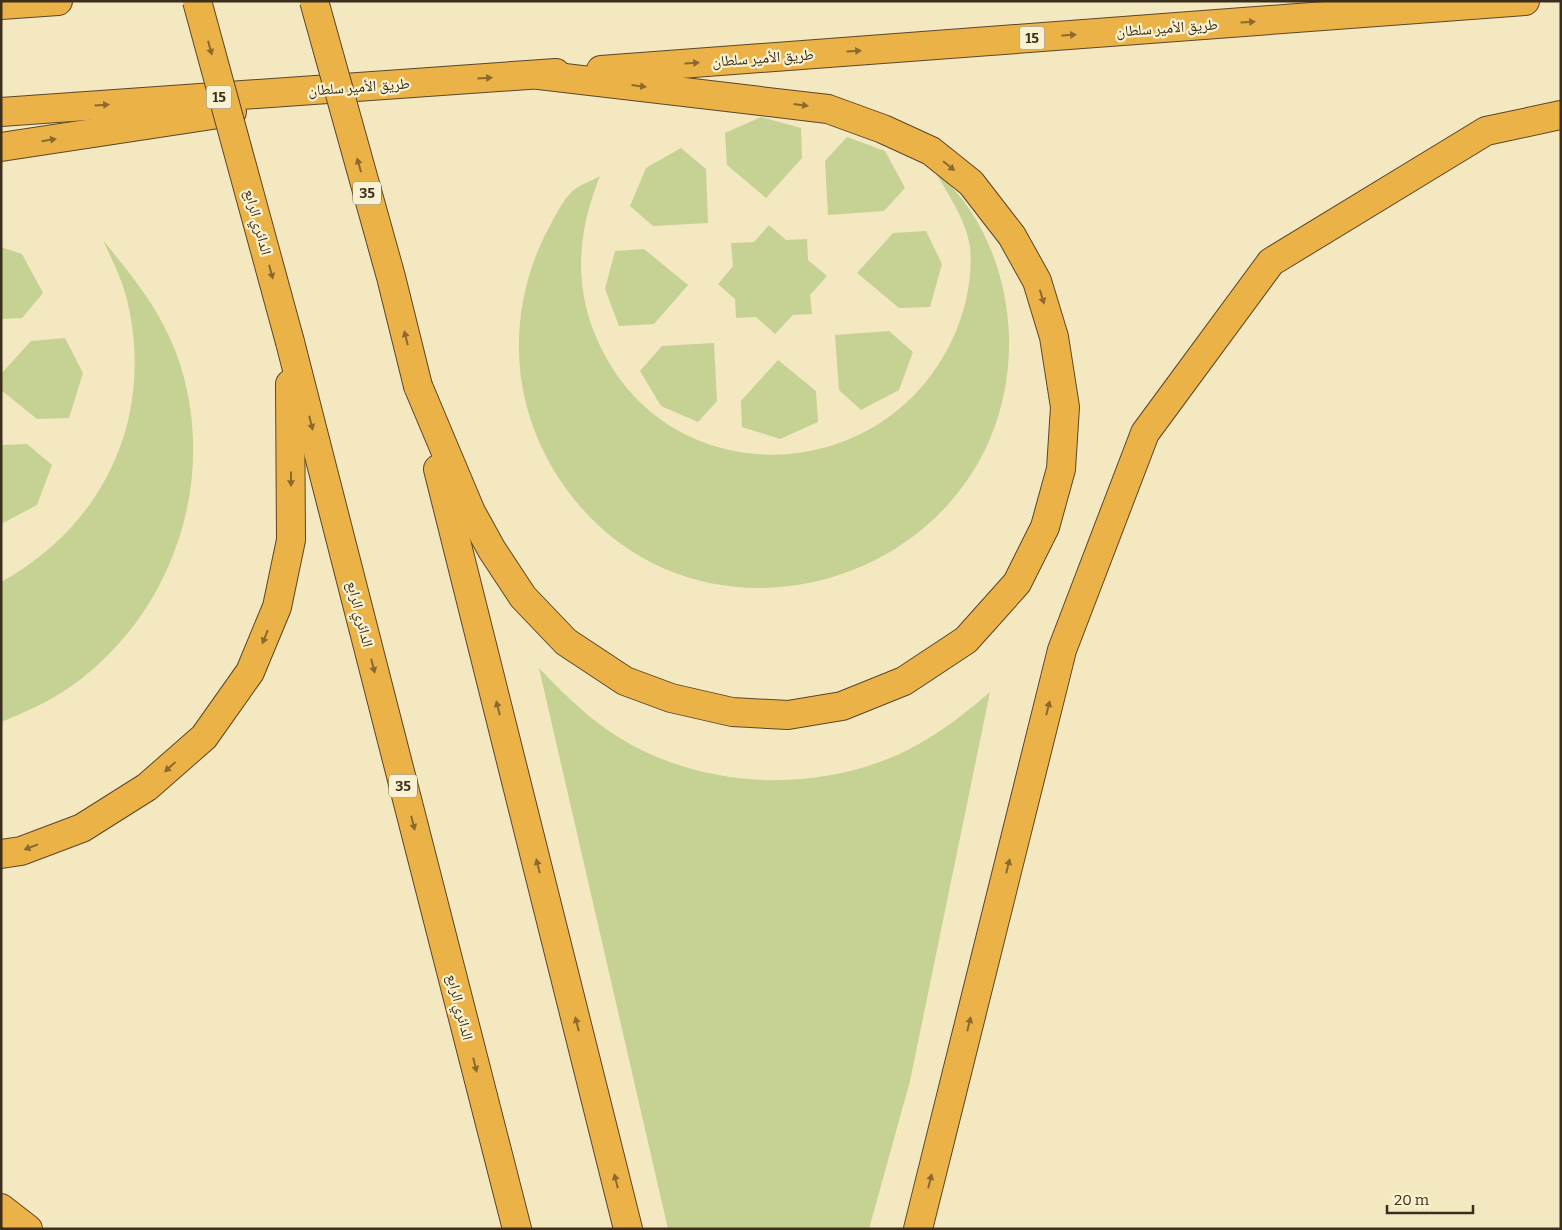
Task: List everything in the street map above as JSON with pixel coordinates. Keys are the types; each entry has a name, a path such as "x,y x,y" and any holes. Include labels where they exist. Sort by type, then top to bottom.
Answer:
{"highway":[{"path":"1,5 58,1"},
{"name":"الدائري الرابع","path":"197,1 290,342 517,1229"},
{"name":"35","path":"314,1 391,277 628,1229"},
{"name":"طريق الأمير سلطان","path":"1,112 436,82 1525,1"},
{"path":"418,386 472,512 492,550 523,597 566,642 626,681 671,698 732,712 788,716 842,706 904,681 966,640 1017,583 1046,527 1062,469 1065,407 1054,337 1037,281 1012,236 971,183 931,151 883,129 828,109 539,74"},
{"path":"1,147 436,82"},
{"path":"918,1229 1062,650 1145,433 1270,262 1486,131 1561,115"},
{"path":"1,854 20,851 82,828 147,787 204,737 250,672 277,607 291,540 290,342"},
{"path":"1,1208 28,1229"}],"green space":[{"path":"761,117 801,128 802,158 766,198 727,165 725,133"},
{"path":"847,137 885,151 905,188 884,211 828,215 825,161"},
{"path":"681,148 706,169 708,223 653,226 630,206 646,168"},
{"path":"935,171 967,205 989,246 1003,290 1009,336 997,420 961,489 907,541 840,575 766,588 691,578 621,544 562,483 537,437 522,387 519,334 527,283 538,250 560,207 568,196 577,188 600,176 587,217 583,237 581,258 584,298 589,319 597,339 629,390 671,426 720,448 773,455 826,447 876,425 919,390 952,340 961,318 967,295 971,259 970,247 961,217"},
{"path":"769,225 786,240 807,239 808,260 827,276 810,295 812,314 793,315 775,334 756,317 736,318 735,299 718,284 733,266 731,243 754,242"},
{"path":"926,231 942,264 930,307 899,308 857,273 893,233"},
{"path":"103,240 144,292 161,320 175,350 188,395 193,440 191,485 182,530 166,572 143,612 115,648 81,679 53,698 1,722 1,582 37,558 68,530 94,498 114,463 127,425 134,385 134,343 125,292"},
{"path":"1,247 22,254 43,293 22,318 1,319"},
{"path":"644,249 688,285 654,324 619,326 605,289 615,251"},
{"path":"889,331 913,352 899,390 861,410 839,390 835,335"},
{"path":"65,338 83,373 69,418 37,419 1,390 1,374 31,341"},
{"path":"714,343 717,401 698,422 661,406 640,371 662,346"},
{"path":"778,360 816,391 818,422 780,439 742,427 741,401"},
{"path":"27,444 52,465 37,505 1,524 1,445"},
{"path":"539,668 571,700 597,722 641,750 678,765 718,775 759,780 800,779 841,773 880,762 917,745 937,733 990,692 910,1081 869,1229 668,1229"}]}
